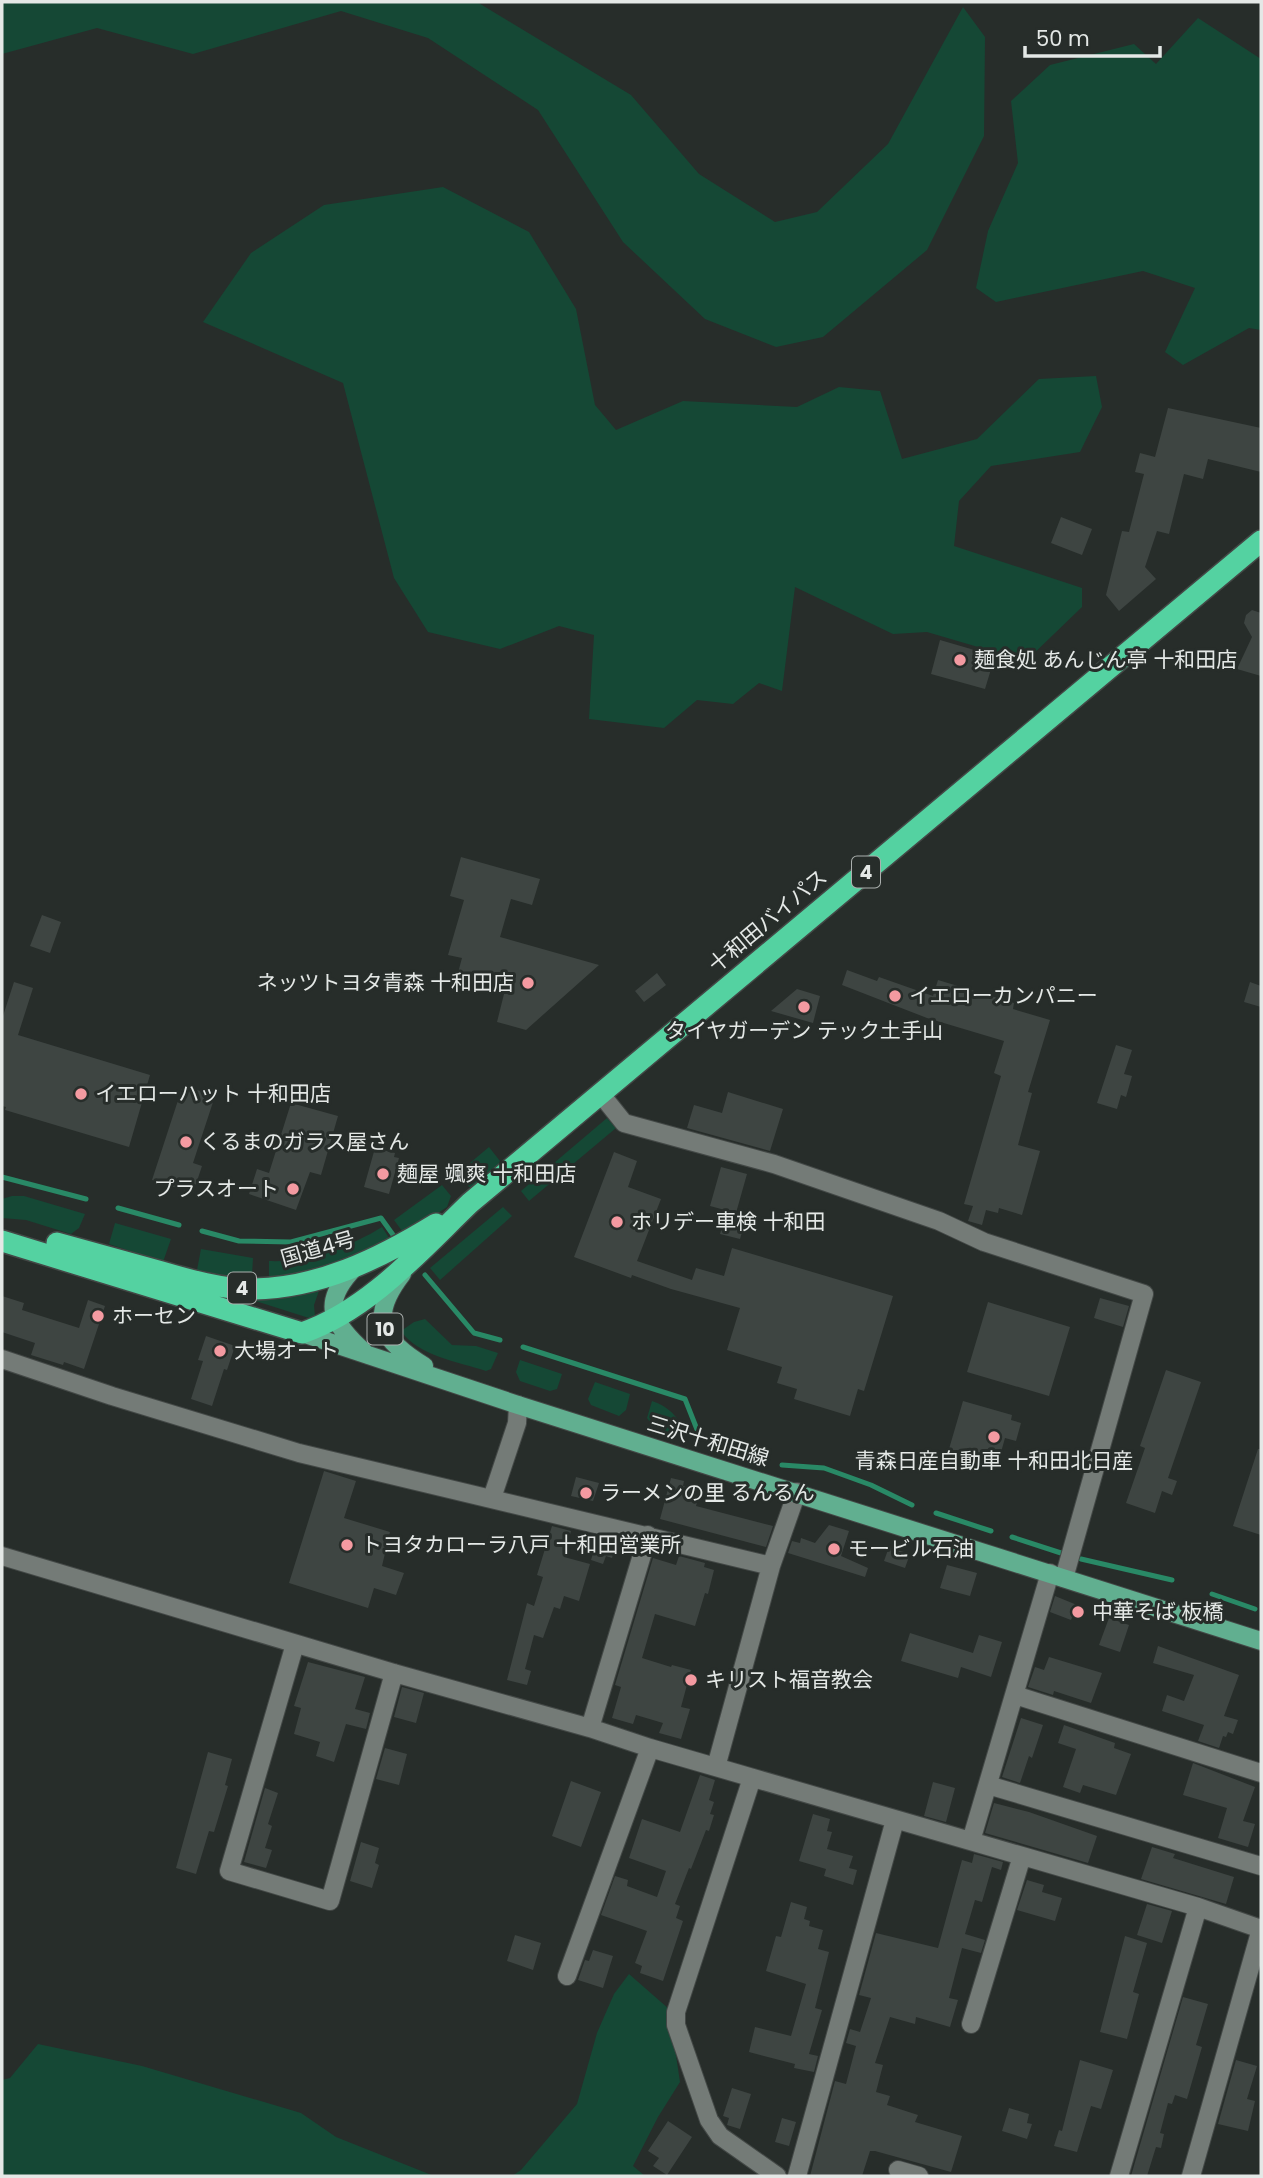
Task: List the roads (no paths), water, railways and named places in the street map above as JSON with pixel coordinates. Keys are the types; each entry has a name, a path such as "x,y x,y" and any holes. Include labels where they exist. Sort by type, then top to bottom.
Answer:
{"highway":[{"name":"十和田バイパス","path":"302,1333 326,1325 384,1284 470,1203 1261,541"},
{"name":"国道4号","path":"2,1233 39,1238 204,1284 250,1289 297,1284 355,1267 392,1251 470,1203"},
{"name":"4","path":"2,1241 302,1333"}],"main road":[{"name":"10","path":"416,1255 386,1299 382,1311 383,1324 396,1348 448,1382"},
{"path":"335,1319 332,1309 337,1288 355,1267"},
{"name":"10","path":"335,1319 344,1335 366,1354"},
{"name":"三沢十和田線","path":"302,1333 517,1405 1261,1642"}],"street":[{"path":"600,1093 624,1123 774,1164 939,1221 984,1242 1144,1294 971,1841"},
{"path":"2,1359 299,1453 771,1566"},
{"path":"492,1498 517,1423 517,1405"},
{"path":"716,1767 771,1566 797,1492"},
{"path":"590,1727 648,1535"},
{"path":"2,1556 1198,1907 1261,1929 1191,2176"},
{"path":"295,1644 229,1871 330,1901 394,1673"},
{"path":"1015,1695 1261,1773"},
{"path":"567,1976 650,1748"},
{"path":"752,1777 676,2012 676,2025 709,2120 720,2136 777,2176"},
{"path":"988,1785 1261,1866"},
{"path":"797,2176 895,1820"},
{"path":"971,2024 1022,1856"},
{"path":"1119,2176 1198,1907"},
{"path":"898,2170 919,2176"}],"waterway":[{"path":"2,1177 86,1199"},
{"path":"118,1208 179,1225"},
{"path":"202,1231 239,1241 291,1242 381,1218 396,1239"},
{"path":"425,1275 474,1333 500,1340"},
{"path":"523,1347 685,1399 700,1437 757,1456"},
{"path":"782,1465 824,1468 871,1485 912,1505"},
{"path":"936,1513 991,1531"},
{"path":"1012,1537 1061,1553"},
{"path":"1081,1559 1172,1580"},
{"path":"1212,1594 1255,1609"}],"place":[{"name":"麺食処 あんじん亭 十和田店","path":"960,660"},
{"name":"ネッツトヨタ青森 十和田店","path":"528,983"},
{"name":"イエローカンパニー","path":"895,996"},
{"name":"タイヤガーデン テック土手山","path":"804,1007"},
{"name":"イエローハット 十和田店","path":"81,1094"},
{"name":"くるまのガラス屋さん","path":"186,1142"},
{"name":"麺屋 颯爽 十和田店","path":"383,1174"},
{"name":"プラスオート","path":"293,1189"},
{"name":"ホリデー車検 十和田","path":"617,1222"},
{"name":"ホーセン","path":"98,1316"},
{"name":"大場オート","path":"220,1351"},
{"name":"青森日産自動車 十和田北日産","path":"994,1437"},
{"name":"ラーメンの里 るんるん","path":"586,1493"},
{"name":"トヨタカローラ八戸 十和田営業所","path":"347,1545"},
{"name":"モービル石油","path":"834,1549"},
{"name":"中華そば 板橋","path":"1078,1612"},
{"name":"キリスト福音教会","path":"691,1680"}]}
